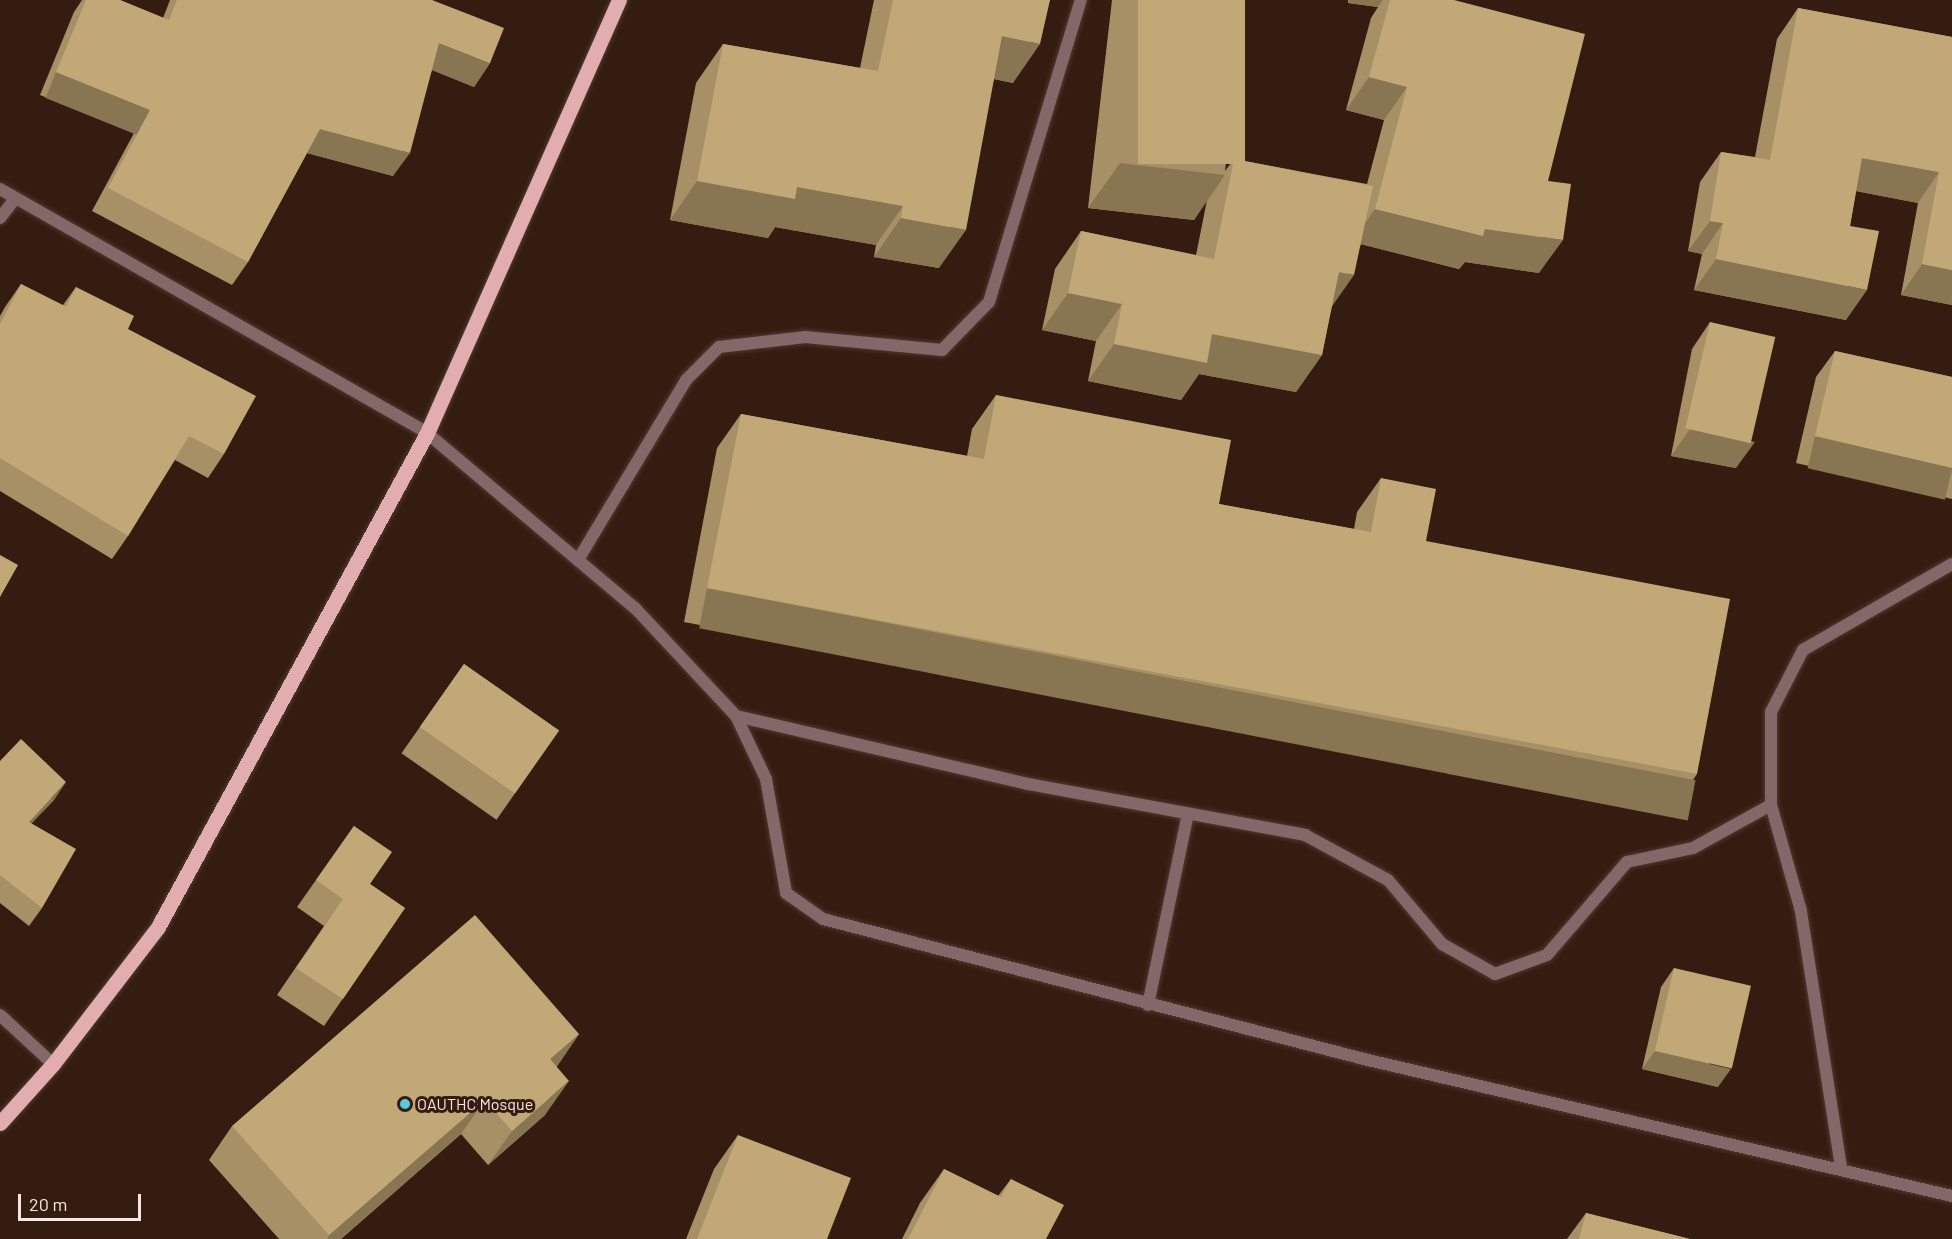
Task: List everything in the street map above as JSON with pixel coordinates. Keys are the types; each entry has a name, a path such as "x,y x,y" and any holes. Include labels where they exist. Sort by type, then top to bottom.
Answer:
{"main road":[{"path":"0,1123 53,1064 158,927 427,433 619,0"}],"street":[{"path":"578,560 686,380 719,347 805,338 942,350 989,302 1081,0"},
{"path":"0,189 14,200 427,433 635,608 736,716 766,779 779,873 798,904 832,922 1148,1005 1841,1167 1952,1196"},
{"path":"0,218 14,200"},
{"path":"1841,1167 1801,911 1771,805 1771,712 1803,650 1952,564"},
{"path":"736,716 1028,784 1305,835 1388,880 1442,944 1495,974 1547,955 1627,862 1693,848 1771,805"},
{"path":"1148,1005 1188,814"},
{"path":"0,1014 53,1064"}],"building":[{"path":"86,0 120,0 169,20 177,0 432,0 504,28 490,63 439,43 410,153 320,129 248,262 108,188 150,110 56,72"},
{"path":"893,0 1050,0 1040,44 1002,36 966,230 901,218 903,206 797,187 795,199 697,181 723,44 878,71"},
{"path":"1138,0 1245,0 1245,164 1138,164"},
{"path":"1390,0 1454,0 1585,34 1548,181 1571,184 1563,240 1485,229 1483,236 1375,209 1407,87 1369,77"},
{"path":"1798,8 1952,37 1952,270 1922,264 1939,172 1862,158 1850,226 1879,231 1867,290 1716,259 1723,223 1710,221 1721,152 1770,160"},
{"path":"1234,159 1373,186 1354,275 1339,272 1322,355 1212,334 1207,363 1114,344 1122,304 1068,293 1081,231 1214,259"},
{"path":"21,284 66,307 76,287 134,316 128,329 256,396 224,454 189,436 128,536 0,458 0,324"},
{"path":"1710,322 1775,337 1751,443 1685,428"},
{"path":"1835,351 1952,377 1952,468 1815,436"},
{"path":"996,395 1231,440 1219,504 1371,532 1381,478 1436,489 1426,541 1730,599 1697,774 707,588 741,414 984,459"},
{"path":"0,555 18,565 0,597"},
{"path":"464,664 559,731 515,794 420,727"},
{"path":"21,739 66,782 29,822 76,849 42,908 0,875 0,761"},
{"path":"354,826 392,852 370,884 405,908 343,999 296,968 343,899 316,880"},
{"name":"OAUTHC Mosque","path":"475,915 579,1034 550,1059 569,1081 512,1131 485,1100 329,1235 232,1126"},
{"path":"1674,968 1751,986 1732,1069 1655,1051"},
{"path":"738,1135 851,1178 827,1239 697,1239"},
{"path":"944,1169 1001,1197 1011,1179 1064,1205 1046,1239 908,1239"},
{"path":"1586,1213 1690,1239 1579,1239"}],"place":[{"name":"OAUTHC Mosque","path":"405,1104"}]}
